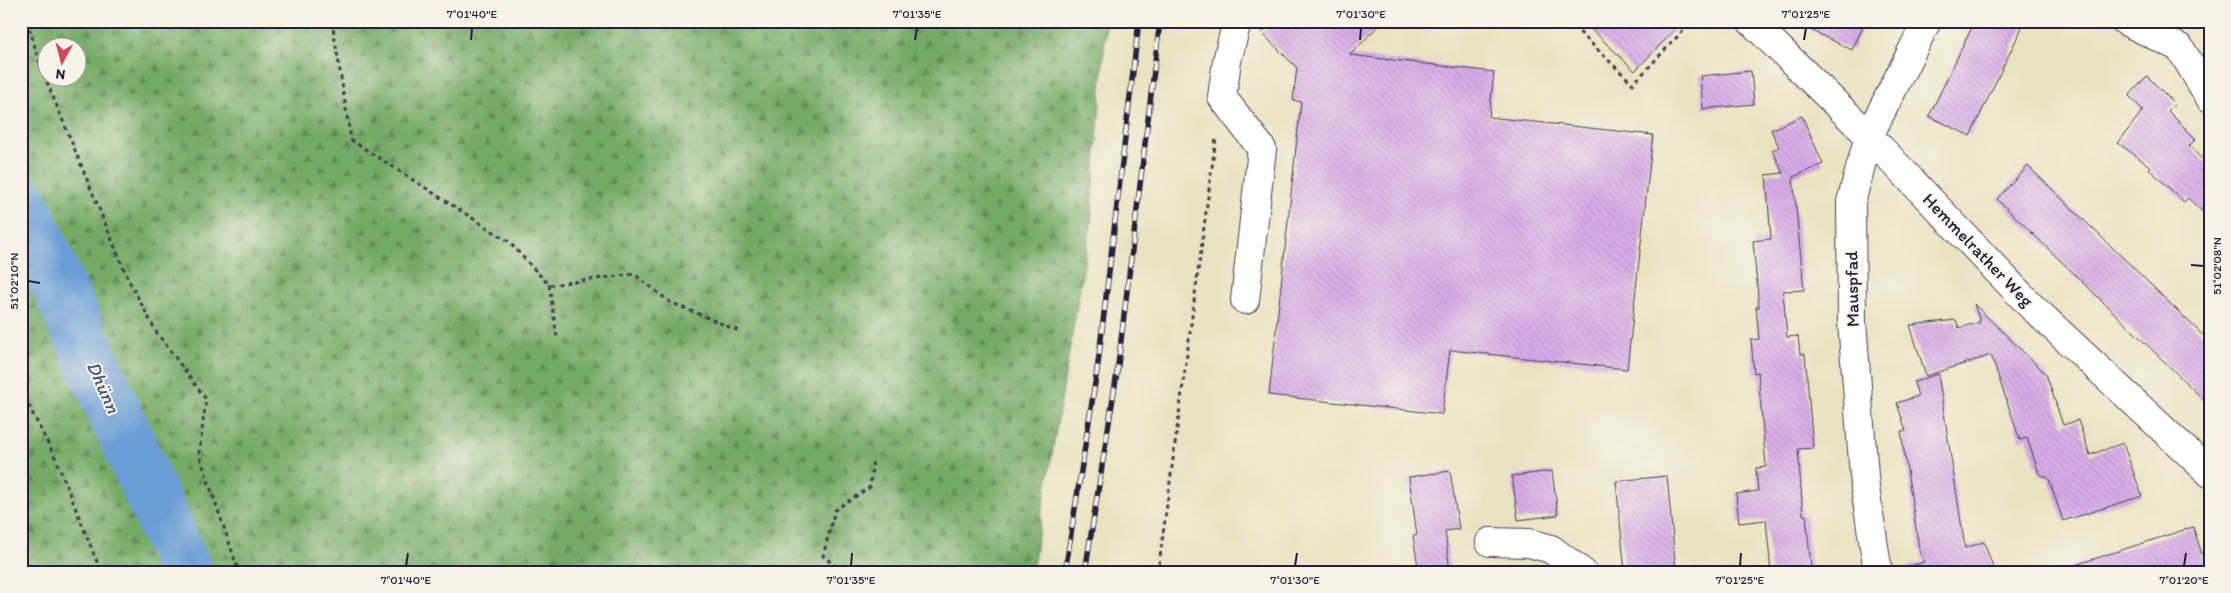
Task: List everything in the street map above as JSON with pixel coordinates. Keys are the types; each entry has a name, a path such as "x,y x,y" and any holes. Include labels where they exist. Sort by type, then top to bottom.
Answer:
{"street":[{"path":"1237,21 1227,61 1222,97 1262,149 1245,300"},
{"name":"Hemmelrather Weg","path":"1750,21 1870,136 2031,306 2210,473"},
{"name":"Mauspfad","path":"1878,572 1865,488 1852,322 1851,202 1870,136 1926,21"},
{"path":"2126,21 2180,48 2210,98"},
{"path":"1490,542 1529,543 1552,549 1576,568"}],"path":[{"path":"27,21 42,70 128,279 157,333 186,368 206,399 199,454 239,572"},
{"path":"332,21 351,140 508,241 548,285 557,337"},
{"path":"1568,21 1633,84 1692,21"},
{"path":"1158,572 1222,97"},
{"path":"548,285 634,274 670,302 739,331"},
{"path":"21,391 55,457 101,572"},
{"path":"843,572 823,556 835,510 870,488 873,458"},
{"path":"21,548 30,572"}],"green space":[{"path":"21,21 1106,21 1091,223 1032,572 21,572"}],"building":[{"path":"1273,21 1383,21 1350,55 1494,72 1489,117 1653,135 1627,369 1450,350 1442,414 1269,395 1301,102 1293,100 1297,68 1262,33"},
{"path":"1583,21 1683,21 1635,71"},
{"path":"1792,21 1866,21 1852,50"},
{"path":"1975,21 2025,21 1970,136 1929,116"},
{"path":"1751,71 1754,104 1703,109 1700,76"},
{"path":"2147,76 2175,104 2168,111 2196,139 2189,146 2210,167 2210,219 2188,198 2184,202 2149,169 2151,167 2118,143 2143,110 2129,96"},
{"path":"1802,116 1823,164 1793,177 1804,290 1783,291 1787,337 1798,336 1800,354 1805,354 1813,448 1798,449 1803,515 1806,515 1811,567 1809,567 1809,572 1771,572 1766,520 1739,523 1736,494 1758,491 1756,468 1766,467 1758,372 1754,373 1751,340 1759,339 1756,307 1759,307 1753,241 1771,239 1766,175 1783,173 1772,150 1779,147 1771,130"},
{"path":"2028,166 2210,342 2210,406 1997,199"},
{"path":"1974,304 2046,374 2063,425 2078,420 2090,455 2123,443 2142,496 2063,521 2049,479 2039,473 2027,438 2020,440 1991,355 1926,376 1910,325 1956,320 1959,328 1980,322"},
{"path":"1938,374 1965,548 1984,542 1995,572 1908,572 1907,567 1924,562 1919,548 1901,431 1906,431 1897,403 1918,396 1914,382"},
{"path":"1450,471 1459,529 1445,531 1450,572 1419,572 1413,536 1417,535 1409,477"},
{"path":"1552,471 1558,515 1518,520 1512,476"},
{"path":"1667,476 1676,572 1625,572 1616,481"},
{"path":"2193,527 2208,572 2070,572 2069,567"}],"waterway":[{"name":"Dhünn","path":"21,202 186,572"}],"railway":[{"path":"1065,572 1098,364 1139,21"},
{"path":"1085,572 1117,373 1160,21"}]}
